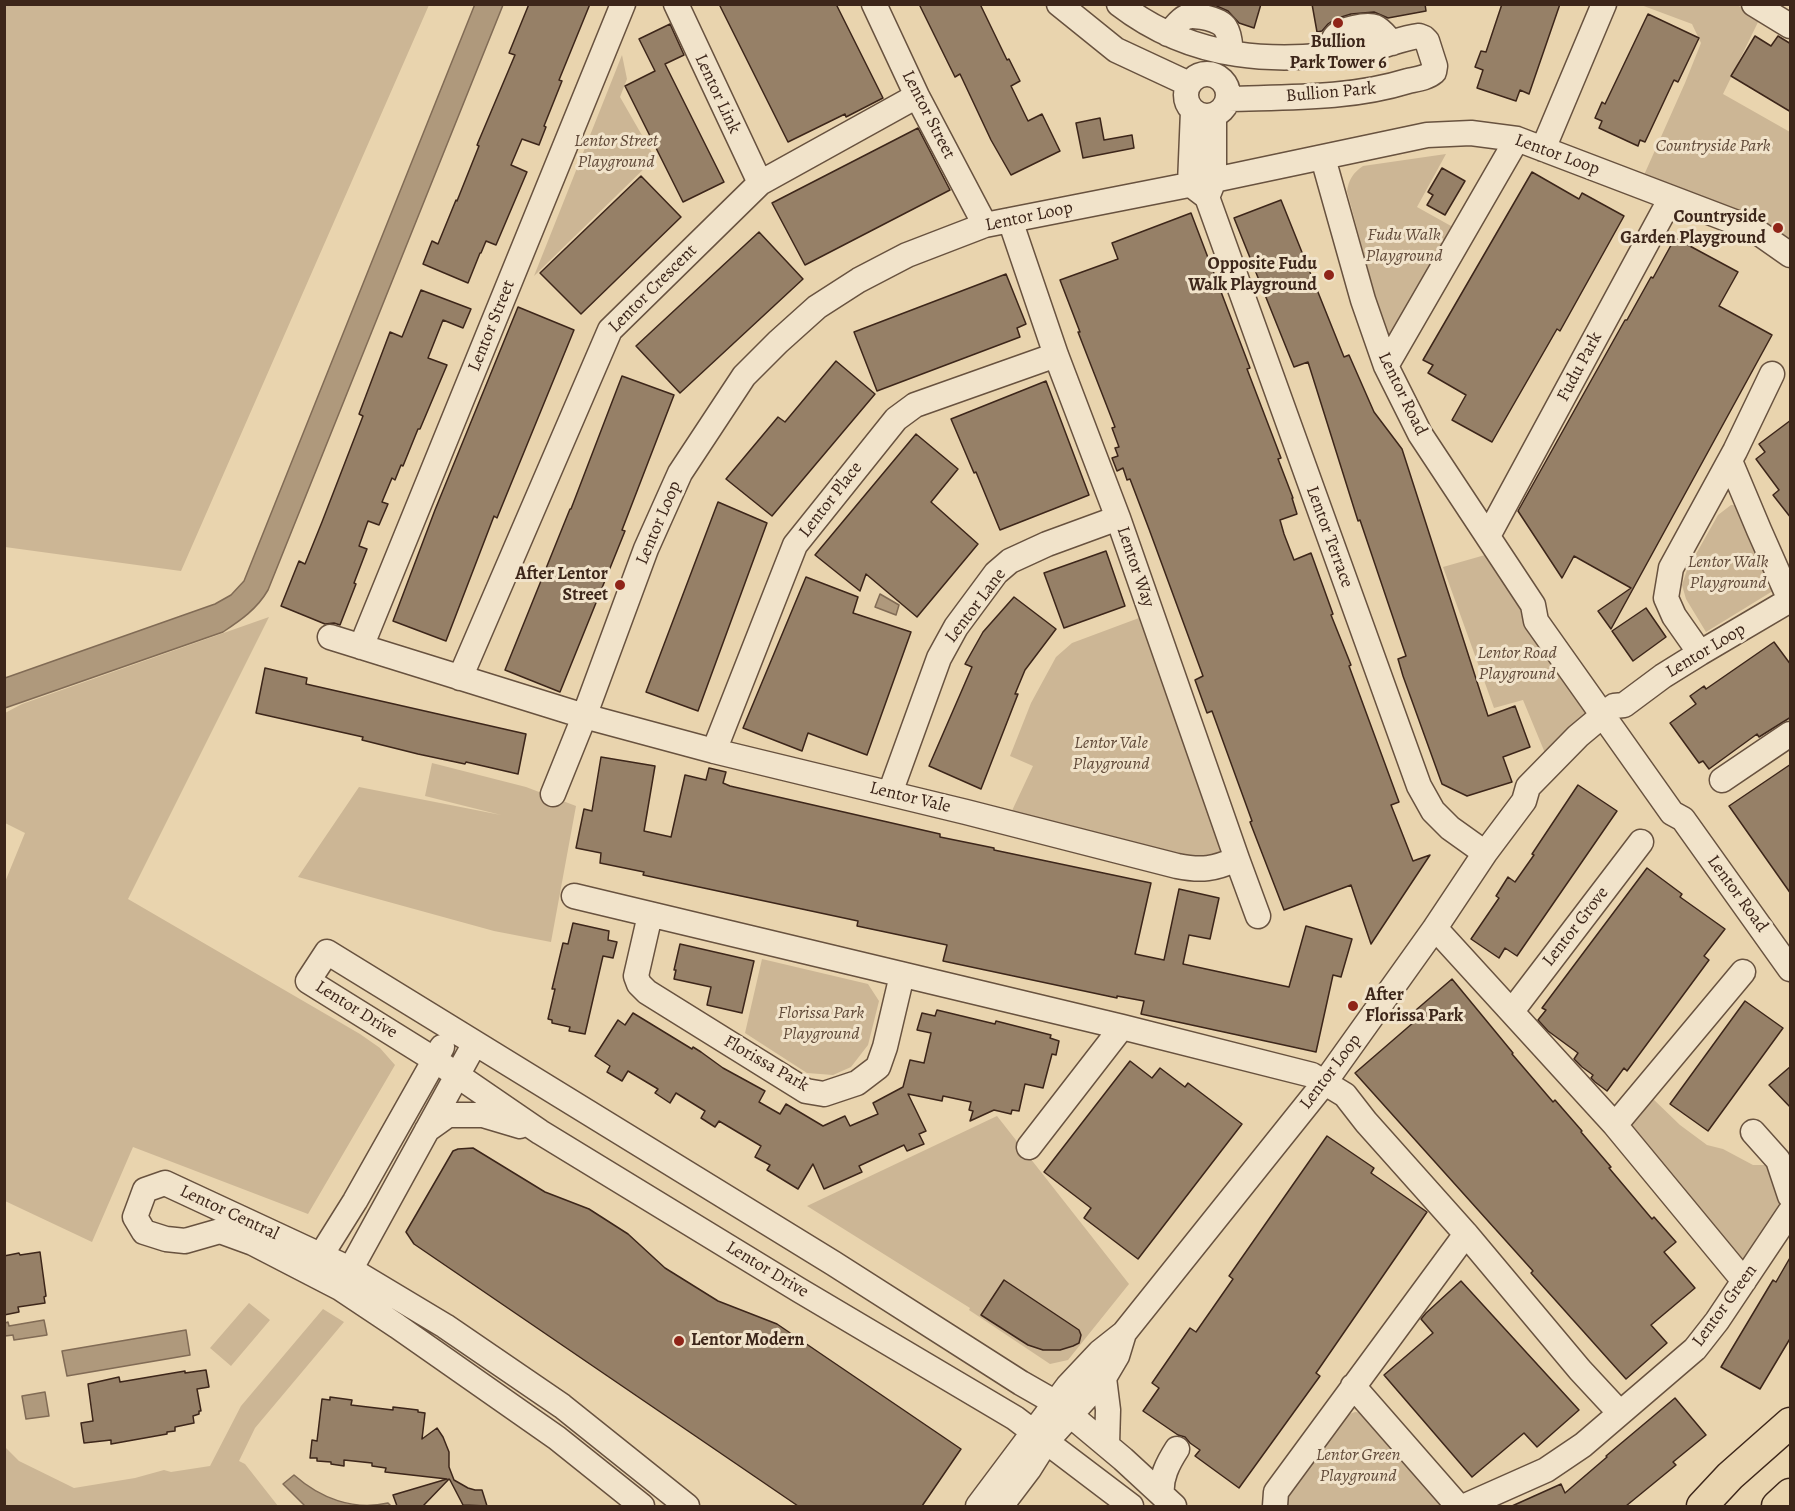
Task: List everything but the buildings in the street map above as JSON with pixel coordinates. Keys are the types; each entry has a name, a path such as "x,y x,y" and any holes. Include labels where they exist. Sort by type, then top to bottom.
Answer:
{"main road":[{"path":"1702,1506 1730,1476 1791,1423"},
{"path":"1776,1506 1791,1494"}],"street":[{"name":"Lentor Street","path":"362,647 623,4"},
{"name":"Lentor Link","path":"676,4 760,183"},
{"name":"Lentor Street","path":"874,4 917,96 985,225"},
{"path":"1059,4 1116,50 1189,84"},
{"path":"1098,35 1119,4"},
{"name":"Bullion Park","path":"1119,4 1135,17 1168,34 1182,19 1195,15 1220,22 1227,29 1231,53 1262,58 1328,55 1339,33 1367,25 1373,26 1392,43 1414,37 1424,38 1435,66 1434,72 1428,76 1358,93 1294,96 1212,109"},
{"path":"1544,150 1604,4"},
{"path":"1754,4 1791,26"},
{"path":"1294,58 1294,96"},
{"path":"1203,187 1212,109 1226,85 1215,76 1208,74 1194,79 1189,84 1186,99 1212,109"},
{"name":"Lentor Crescent","path":"460,678 610,330 760,183 917,96"},
{"name":"Lentor Loop","path":"553,794 646,549 680,473 744,376 778,342 817,307 859,280 907,255 985,225 1010,219 1203,187 1427,135 1471,133 1516,139 1753,228 1791,255"},
{"path":"1386,366 1516,139"},
{"name":"Lentor Road","path":"1323,158 1363,300 1386,366 1420,434 1533,605 1547,614 1614,713 1682,807 1683,819 1791,969"},
{"name":"Lentor Terrace","path":"1203,187 1419,786 1433,812 1450,828 1485,852"},
{"name":"Fudu Park","path":"1488,536 1671,198"},
{"name":"Lentor Way","path":"1010,219 1056,355 1118,518 1258,916"},
{"name":"Lentor Place","path":"714,750 795,545 896,419 915,405 1056,355"},
{"path":"1700,653 1674,616 1666,598 1671,568 1730,461 1772,374"},
{"path":"1730,461 1790,600"},
{"name":"Lentor Lane","path":"890,794 939,658 956,627 996,573 1010,561 1047,544 1118,518"},
{"name":"Lentor Loop","path":"1062,1409 1068,1386 1100,1352 1124,1333 1325,1082 1435,928 1485,852 1524,801 1537,795 1614,713 1663,676 1790,600"},
{"path":"330,637 584,716"},
{"name":"Lentor Vale","path":"584,716 1177,866 1197,870 1207,869 1220,867 1237,859"},
{"path":"1722,780 1791,734"},
{"name":"Lentor Grove","path":"1512,1011 1641,842"},
{"path":"574,896 1122,1027 1306,1073 1325,1082 1345,1095 1580,1370 1620,1413"},
{"name":"Florissa Park","path":"650,915 636,976 639,984 647,992 807,1091 824,1094 857,1083 878,1067 902,975"},
{"path":"1435,928 1615,1125 1744,1281"},
{"name":"Lentor Drive","path":"1062,1409 833,1263 327,952 308,981 435,1059 540,1132 1015,1418 1131,1506"},
{"path":"1615,1125 1743,972"},
{"path":"1029,1147 1122,1027"},
{"path":"316,1264 355,1201 453,1029"},
{"path":"345,1279 475,1043"},
{"path":"427,1130 448,1115 466,1114 483,1115 540,1132"},
{"path":"1753,1132 1778,1160 1791,1196"},
{"name":"Lentor Central","path":"316,1264 220,1231 184,1241 166,1239 144,1232 135,1217 145,1190 165,1183 345,1279 446,1326 562,1407 687,1506"},
{"name":"Lentor Green","path":"1465,1506 1546,1470 1583,1445 1695,1349 1717,1321 1791,1212"},
{"path":"1275,1506 1276,1492 1466,1234"},
{"name":"Lentor Central","path":"345,1279 397,1326 557,1438 642,1506"},
{"name":"Lentor Loop","path":"1062,1409 1104,1377 1118,1356 1124,1333"},
{"path":"1104,1377 1115,1452"},
{"path":"1353,1386 1458,1506"},
{"path":"978,1506 1062,1409 1115,1452 1168,1501"},
{"path":"1001,1506 1029,1469 1040,1437"},
{"path":"1168,1501 1161,1487 1165,1470 1177,1449"}],"green space":[{"path":"5,4 429,5 181,571 5,547"},
{"name":"Countryside Park","path":"1641,5 1737,5 1760,18 1723,94 1790,132 1790,240 1754,216 1644,175 1701,43 1692,24"},
{"name":"Lentor Street Playground","path":"622,55 627,79 620,97 655,158 534,276"},
{"name":"Fudu Walk Playground","path":"1446,154 1417,207 1460,231 1390,335 1384,329 1347,191 1349,183 1354,174 1363,166"},
{"name":"Lentor Walk Playground","path":"1731,505 1739,505 1776,589 1706,632 1686,599 1682,585 1687,570 1718,515"},
{"name":"Lentor Road Playground","path":"1485,555 1595,712 1545,753 1523,700 1494,708 1443,567"},
{"name":"Lentor Vale Playground","path":"1147,615 1223,849 1219,857 1209,860 1010,815 1033,766 1010,756 1031,703 1056,657 1072,643"},
{"path":"269,617 128,899 360,1034 380,1048 395,1065 308,1214 133,1147 92,1242 5,1201 5,882 25,833 5,823 5,713 22,704"},
{"path":"432,763 526,787 576,806 551,942 494,931 298,877 359,787 501,815 425,796"},
{"name":"Florissa Park Playground","path":"762,959 868,984 879,1001 868,1045 851,1067 833,1075 807,1073 745,1033"},
{"path":"1650,1096 1680,1125 1707,1145 1723,1149 1753,1165 1772,1165 1783,1200 1781,1213 1744,1264 1624,1123"},
{"path":"997,1116 1129,1284 1068,1360 1050,1364 969,1310 970,1308 807,1206"},
{"path":"249,1303 270,1320 231,1366 210,1348"},
{"path":"323,1309 344,1322 255,1428 239,1461 245,1464 278,1506 5,1506 5,1447 19,1461 74,1488 135,1478 164,1470 171,1472 210,1466 241,1406"},
{"name":"Lentor Green Playground","path":"1355,1412 1365,1413 1442,1500 1440,1506 1285,1506 1286,1492 1344,1416"}],"shaded area":[{"path":"475,4 503,5 264,597 248,614 223,632 5,708 5,678 215,604 231,595 244,581"},
{"path":"880,594 899,605 896,615 875,607"},
{"path":"44,1320 47,1335 14,1340 13,1335 5,1336 5,1323 8,1322 9,1326"},
{"path":"186,1330 190,1355 67,1376 62,1351"},
{"path":"45,1392 49,1416 26,1419 22,1396"},
{"path":"294,1475 315,1490 338,1501 362,1505 388,1503 391,1506 305,1506 283,1484"}],"place":[{"name":"Bullion Park Tower 6","path":"1338,23"},
{"name":"Countryside Garden Playground","path":"1778,228"},
{"name":"Opposite Fudu Walk Playground","path":"1329,275"},
{"name":"After Lentor Street","path":"620,585"},
{"name":"After Florissa Park","path":"1353,1006"},
{"name":"Lentor Modern","path":"679,1341"}]}
